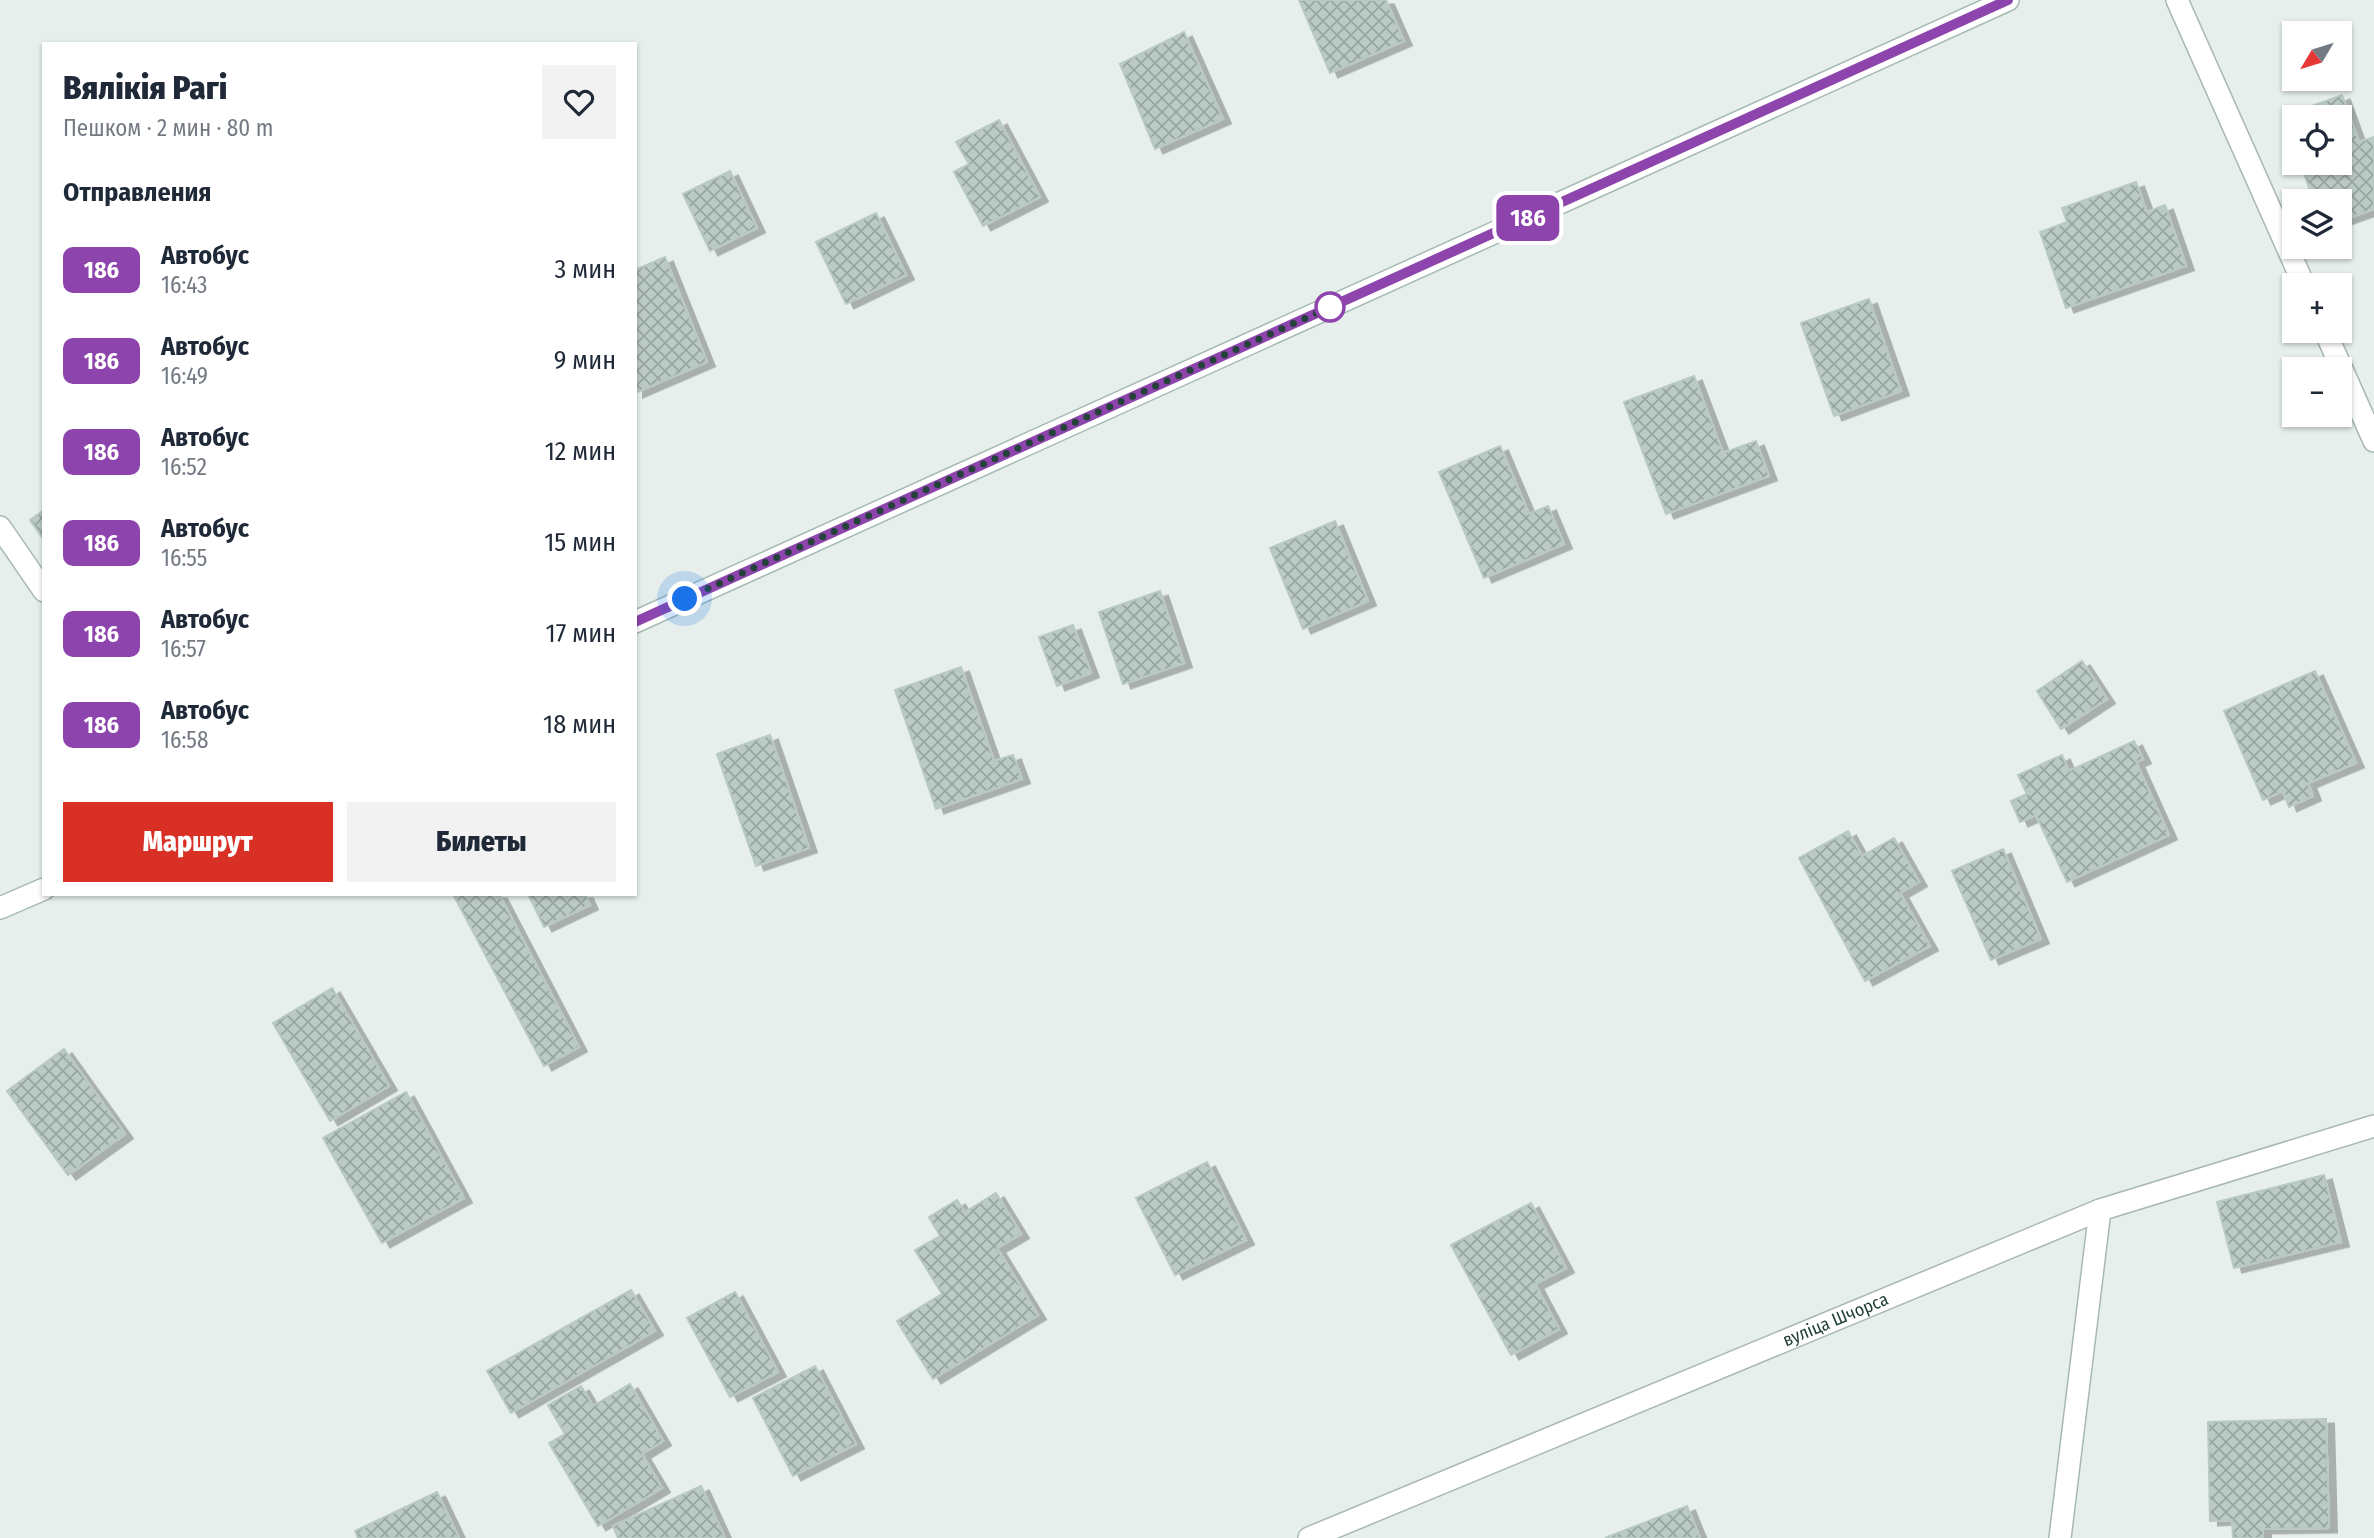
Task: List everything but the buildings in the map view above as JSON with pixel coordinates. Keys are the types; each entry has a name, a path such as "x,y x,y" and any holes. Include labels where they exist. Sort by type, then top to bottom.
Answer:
{"street":[{"path":"637,621 2008,0"},
{"path":"2177,0 2300,273"},
{"path":"2330,343 2374,441"},
{"path":"0,527 42,589"},
{"path":"0,908 42,890"},
{"name":"вуліца Шчорса","path":"1309,1538 2100,1210 2374,1126"},
{"path":"2060,1538 2100,1210"}],"bus line":[{"name":"186","path":"637,621 2008,0"}],"route":[{"path":"685,599 1330,307"}]}
